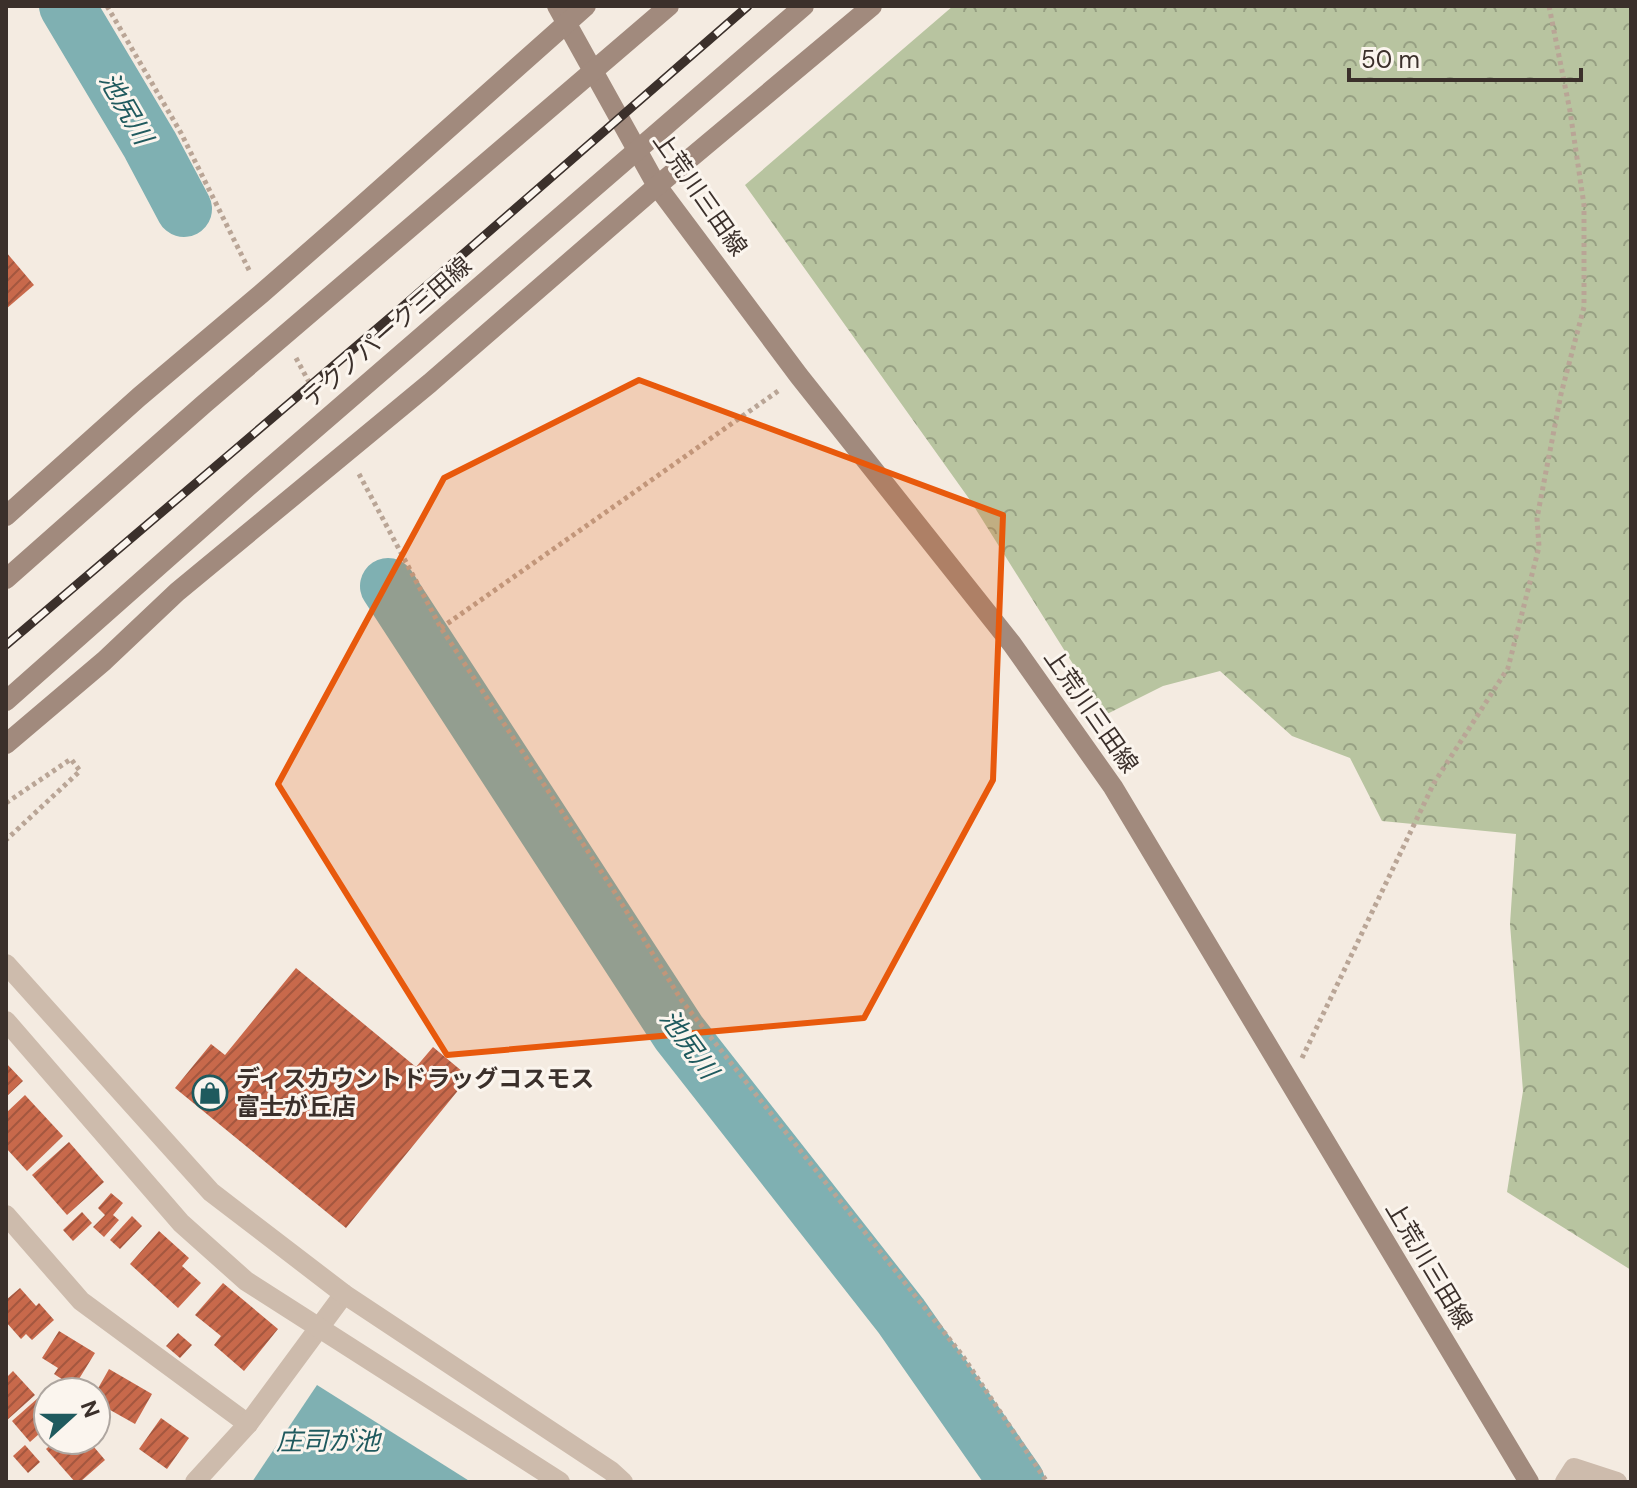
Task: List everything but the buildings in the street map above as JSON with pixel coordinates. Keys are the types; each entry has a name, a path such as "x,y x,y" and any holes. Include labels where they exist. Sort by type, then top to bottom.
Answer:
{"main road":[{"path":"6,516 318,244 561,14 586,6"},
{"name":"テクノパーク三田線","path":"6,701 250,485 804,6"},
{"path":"6,744 104,661 177,592 430,383 657,186 872,6"},
{"path":"6,579 204,404 666,9"},
{"name":"上荒川三田線","path":"561,14 657,186 799,376 1012,644 1113,787 1529,1482"}],"street":[{"path":"6,964 211,1192 344,1294 623,1482"},
{"path":"6,1021 181,1223 246,1281 560,1482"},
{"path":"6,1215 81,1301 248,1424"},
{"path":"195,1482 248,1424 344,1294"},
{"path":"1565,1482 1574,1468 1617,1482"}],"path":[{"path":"1290,1084 1434,783 1508,668 1539,547 1537,518 1561,394 1584,307 1584,205 1570,111 1549,6"},
{"path":"799,376 441,628 612,888 682,1001 962,1355 1047,1482"},
{"path":"6,803 71,759 80,771 6,840"}],"highlighted area":[{"path":"639,380 1003,515 993,780 864,1018 447,1055 278,784 444,478"}],"green space":[{"path":"953,6 1631,6 1631,1270 1507,1192 1523,1091 1510,924 1516,834 1382,821 1350,758 1292,736 1220,671 1163,686 1105,715 970,500 745,185"}],"water":[{"name":"庄司が池","path":"317,1385 471,1482 252,1482"}],"waterway":[{"name":"池尻川","path":"67,6 150,145 184,209"},
{"name":"池尻川","path":"388,586 679,1033 901,1316 1017,1482"}],"railway":[{"path":"6,645 400,309 748,6"}],"place":[{"name":"ディスカウントドラッグコスモス 富士が丘店","path":"210,1093"}]}
